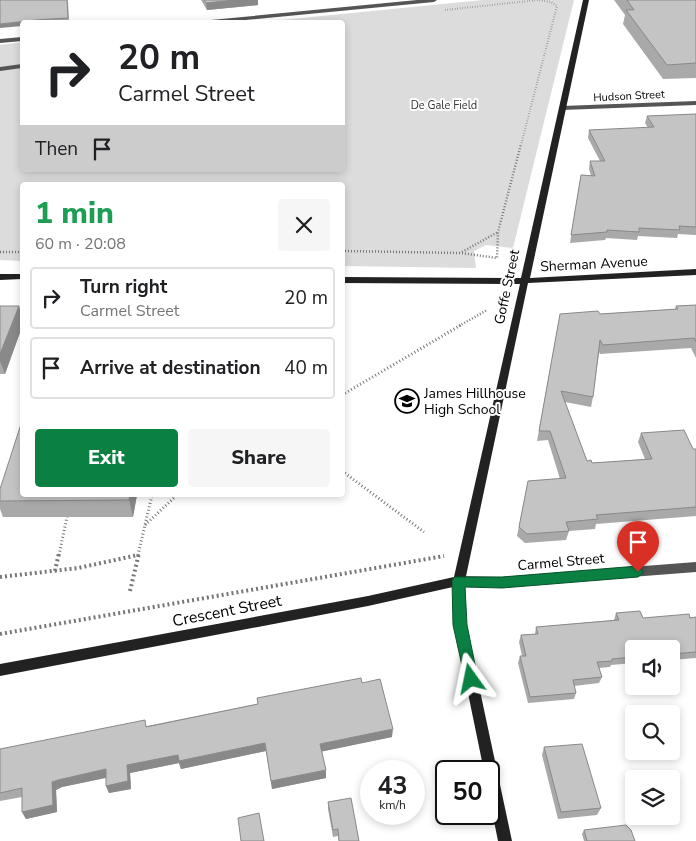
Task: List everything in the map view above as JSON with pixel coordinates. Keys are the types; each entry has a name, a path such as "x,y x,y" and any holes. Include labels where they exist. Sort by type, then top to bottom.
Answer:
{"main road":[{"name":"Goffe Street","path":"505,841 460,625 458,581 501,394 523,281 586,0"},
{"name":"Sherman Avenue","path":"345,280 523,281 696,272"},
{"path":"0,277 20,277"},
{"name":"Crescent Street","path":"0,670 368,601 458,581"}],"street":[{"path":"231,20 434,0"},
{"path":"0,41 20,39"},
{"path":"0,69 20,66"},
{"name":"Hudson Street","path":"562,108 696,102"},
{"name":"Carmel Street","path":"458,581 502,582 696,567"}],"path":[{"path":"345,251 461,253 497,258 498,232 526,128 534,88 557,11 557,6 552,2 556,0"},
{"path":"461,253 498,232"},
{"path":"0,252 20,252"},
{"path":"345,393 487,310"},
{"path":"345,473 424,532"},
{"path":"130,590 152,497"},
{"path":"145,526 175,497"},
{"path":"55,570 67,517"},
{"path":"0,634 464,553"},
{"path":"0,577 55,570 138,555"}],"green space":[{"name":"De Gale Field","path":"483,0 574,0 513,248 486,245 474,251 476,268 345,266 345,182 20,182 20,261 0,260 0,45 20,42 20,172 345,172 345,20 281,20"}],"building":[{"path":"0,0 67,0 68,18 20,20 20,22 0,24"},
{"path":"204,0 235,0 206,3"},
{"path":"627,0 696,0 696,63 667,65 626,10 634,10"},
{"path":"696,114 696,227 679,226 680,230 639,228 639,232 607,230 607,232 571,235 581,175 595,176 590,161 605,161 589,130 654,127 647,116"},
{"path":"696,305 696,342 694,338 603,345 600,340 593,397 561,391 587,461 591,460 592,463 652,459 641,433 684,430 693,449 696,449 696,507 596,515 598,519 566,522 569,531 527,534 519,527 528,481 566,478 550,431 539,431 560,314 598,311 600,314 678,309 676,306"},
{"path":"0,306 19,306 0,354"},
{"path":"20,427 20,497 130,497 129,500 0,501 0,489"},
{"path":"640,611 643,618 689,614 690,618 696,617 696,652 680,653 680,640 625,640 625,658 597,662 602,677 573,680 576,693 530,697 520,656 526,656 521,635 538,634 536,627 619,620 616,613"},
{"path":"361,678 362,683 380,679 393,729 320,744 326,770 271,781 265,743 179,761 178,755 127,765 128,781 106,786 106,769 58,780 52,782 53,805 22,812 22,788 0,793 0,749 145,720 146,727 258,704 257,698"},
{"path":"582,744 601,808 561,812 544,747"},
{"path":"351,798 359,841 339,841 338,829 333,830 328,802"},
{"path":"259,813 264,841 241,841 238,818"},
{"path":"626,825 631,830 635,841 587,841 584,830"}],"place":[{"name":"James Hillhouse High School","path":"407,401"}],"route":[{"path":"471,679 460,625 458,581 502,582 638,572"}]}
